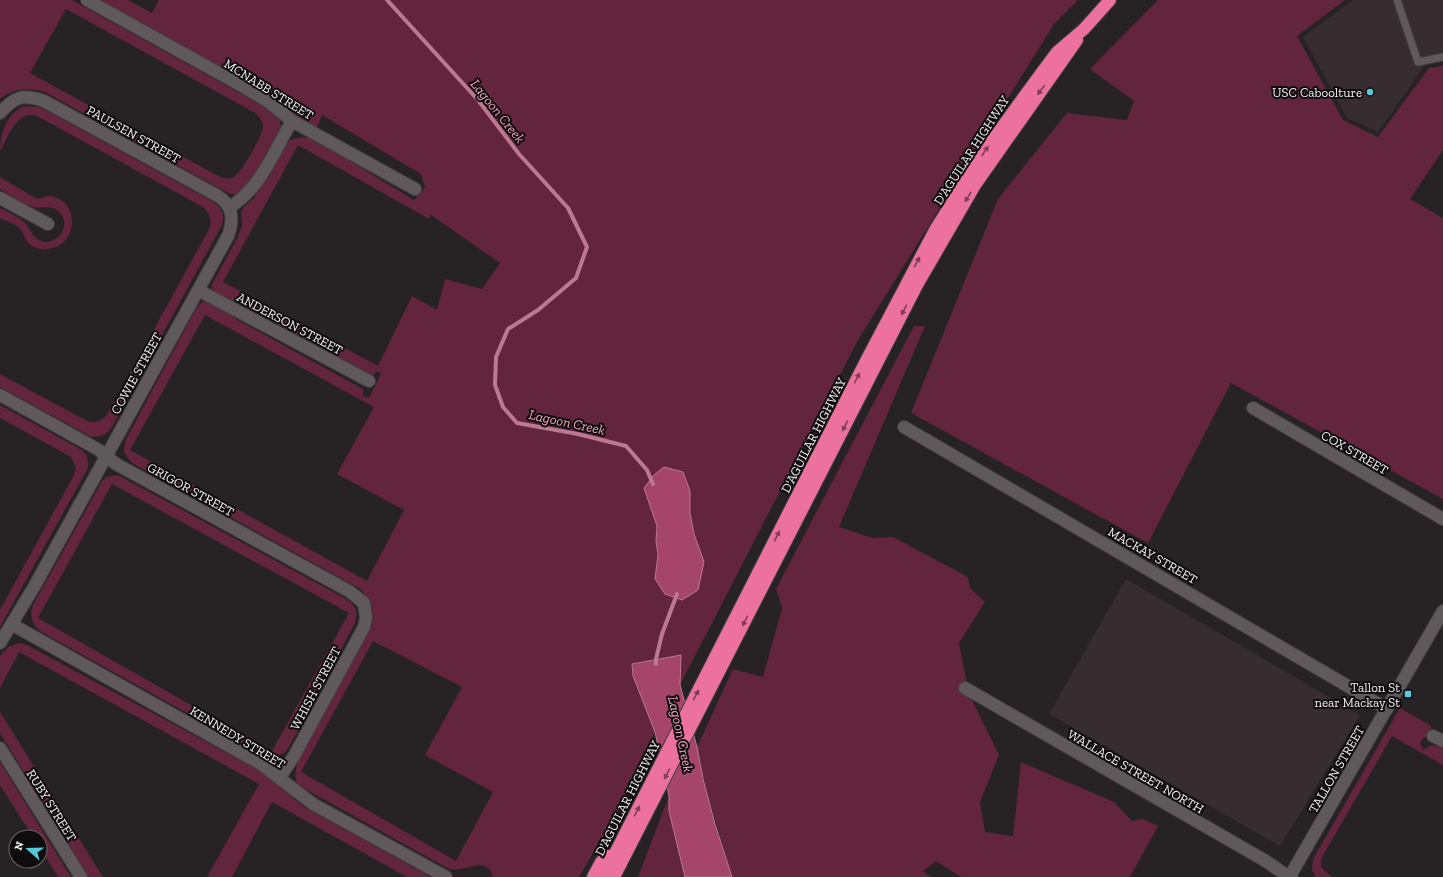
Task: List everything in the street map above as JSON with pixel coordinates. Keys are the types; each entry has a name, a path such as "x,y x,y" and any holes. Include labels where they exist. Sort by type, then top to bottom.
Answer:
{"highway":[{"name":"D'AGUILAR HIGHWAY","path":"603,877 898,299 935,230 1007,118 1057,52 1084,29 1110,0"},
{"name":"D'AGUILAR HIGHWAY","path":"614,877 917,285 975,185 1036,96 1065,59 1084,29"},
{"path":"593,877 601,862 619,845"}],"street":[{"name":"MCNABB STREET","path":"87,0 249,90 269,102 292,121 415,189"},
{"name":"PAULSEN STREET","path":"0,113 9,103 19,97 33,97 44,100 218,196 230,207"},
{"path":"230,207 240,201 253,188 292,121"},
{"path":"0,198 48,224"},
{"name":"COWIE STREET","path":"0,643 12,625 107,456 230,232 232,221 230,207"},
{"name":"ANDERSON STREET","path":"198,290 368,381"},
{"name":"GRIGOR STREET","path":"0,395 99,450 116,464 349,591 359,597 366,609"},
{"name":"COX STREET","path":"1253,408 1443,519"},
{"name":"MACKAY STREET","path":"904,427 1387,709"},
{"name":"WHISH STREET","path":"280,777 294,756 364,627 366,609"},
{"name":"TALLON STREET","path":"1290,877 1443,611"},
{"name":"KENNEDY STREET","path":"12,625 261,764 280,777 313,804 446,877"},
{"name":"WALLACE STREET NORTH","path":"965,688 1290,877"},
{"name":"RUBY STREET","path":"0,748 81,877"}],"lane":[{"path":"1397,0 1418,62 1443,57"}],"shaded area":[{"path":"0,0 72,0 272,111 279,118 281,125 277,135 248,186 237,195 228,193 47,93 29,89 11,93 0,99","holes":["66,9 255,113 262,122 263,126 260,137 252,152 238,173 233,177 220,177 30,73"]},
{"path":"98,0 128,0 152,13 159,0 1078,0 1054,24 858,340 680,685 680,655 632,664 633,676 655,732 625,802 608,827 579,877 493,877 490,870 485,866 480,865 455,870 449,869 297,783 295,776 297,763 372,625 372,609 369,600 359,588 132,463 124,453 125,441 197,307 202,302 212,301 236,319 363,389 363,396 369,398 381,374 377,371 372,376 242,305 217,296 212,290 212,284 238,237 242,226 241,212 243,208 254,198 285,144 291,140 312,138 414,200 425,188 421,174 322,115 316,130","holes":["298,145 429,219 431,215 500,263 482,289 445,279 437,310 412,296 378,366 223,282","205,315 374,407 337,474 404,510 367,581 130,450","690,513 694,534 704,562 655,579 658,555 656,541 657,526","373,641 462,687 425,755 493,792 456,861 301,772"]},
{"path":"1158,0 1345,0 1297,36 1343,120 1378,137 1429,68 1443,66 1443,150 1410,199 1443,218 1443,499 1231,383 1148,543 911,413 998,199 1067,113 1127,120 1134,101 1090,69"},
{"name":"USC Caboolture","path":"1353,0 1443,0 1443,62 1425,65 1378,132 1347,118 1303,37"},
{"path":"25,106 44,109 215,203 221,210 223,216 222,225 113,425 107,433 98,436 91,437 0,387 0,374 87,421 95,422 102,419 107,415 209,229 210,217 203,207 37,116 30,115 18,120 0,151 1,138 9,118"},
{"path":"0,177 37,199 49,196 59,199 66,204 70,211 72,220 71,229 61,244 47,249 36,248 27,242 19,228 0,218 0,208 21,220 26,224 36,238 46,242 58,238 64,228 62,215 57,210 51,208 33,207 16,199 0,189"},
{"path":"914,326 925,326 839,527 872,538 893,537 968,577 970,588 985,602 959,643 969,694 999,755 980,802 985,832 1013,836 1021,762 1114,802 1132,821 1143,819 1158,826 1130,877 961,877 936,861 923,871 931,877 732,877 703,779 697,747 733,669 763,677 782,608 776,589"},
{"path":"0,405 82,450 87,456 88,468 0,627 0,610 74,475 76,468 71,457 0,418"},
{"path":"118,475 348,600 354,606 356,618 354,625 289,747 284,753 271,758 264,756 38,630 36,627 31,617 32,607 102,481 107,477","holes":["112,484 349,613 272,751 38,618"]},
{"path":"1126,579 1360,715 1280,846 1049,714"},
{"path":"20,643 27,645 262,772 304,807 431,877 407,877 272,802 232,877 207,877 259,784 19,652 0,688 0,656 8,647"},
{"path":"1400,708 1431,726 1430,732 1420,742 1423,750 1432,745 1443,748 1443,765 1392,736 1321,859 1321,867 1332,877 1316,877 1312,870 1313,859"},
{"path":"0,712 103,877 89,877 0,733"},
{"path":"0,762 41,829 28,829 0,785"},
{"path":"669,796 669,811 685,877 638,877"},
{"path":"48,840 71,877 58,877 48,861"}],"water":[{"path":"664,467 683,472 690,491 690,513 694,534 704,562 698,590 682,600 665,594 655,579 658,555 656,541 657,526 644,488 654,475"},
{"path":"681,655 680,685 697,747 703,779 715,824 732,877 685,877 669,811 669,796 655,732 633,676 632,664"}],"waterway":[{"name":"Lagoon Creek","path":"387,0 478,100 519,154 568,208 587,247 576,278 538,310 508,329 496,357 495,385 503,407 517,423 578,434 626,446 647,470 653,484"},
{"name":"Lagoon Creek","path":"656,664 662,634 677,594"}],"place":[{"name":"USC Caboolture","path":"1370,92"},
{"name":"Tallon St near Mackay St","path":"1408,694"}]}
